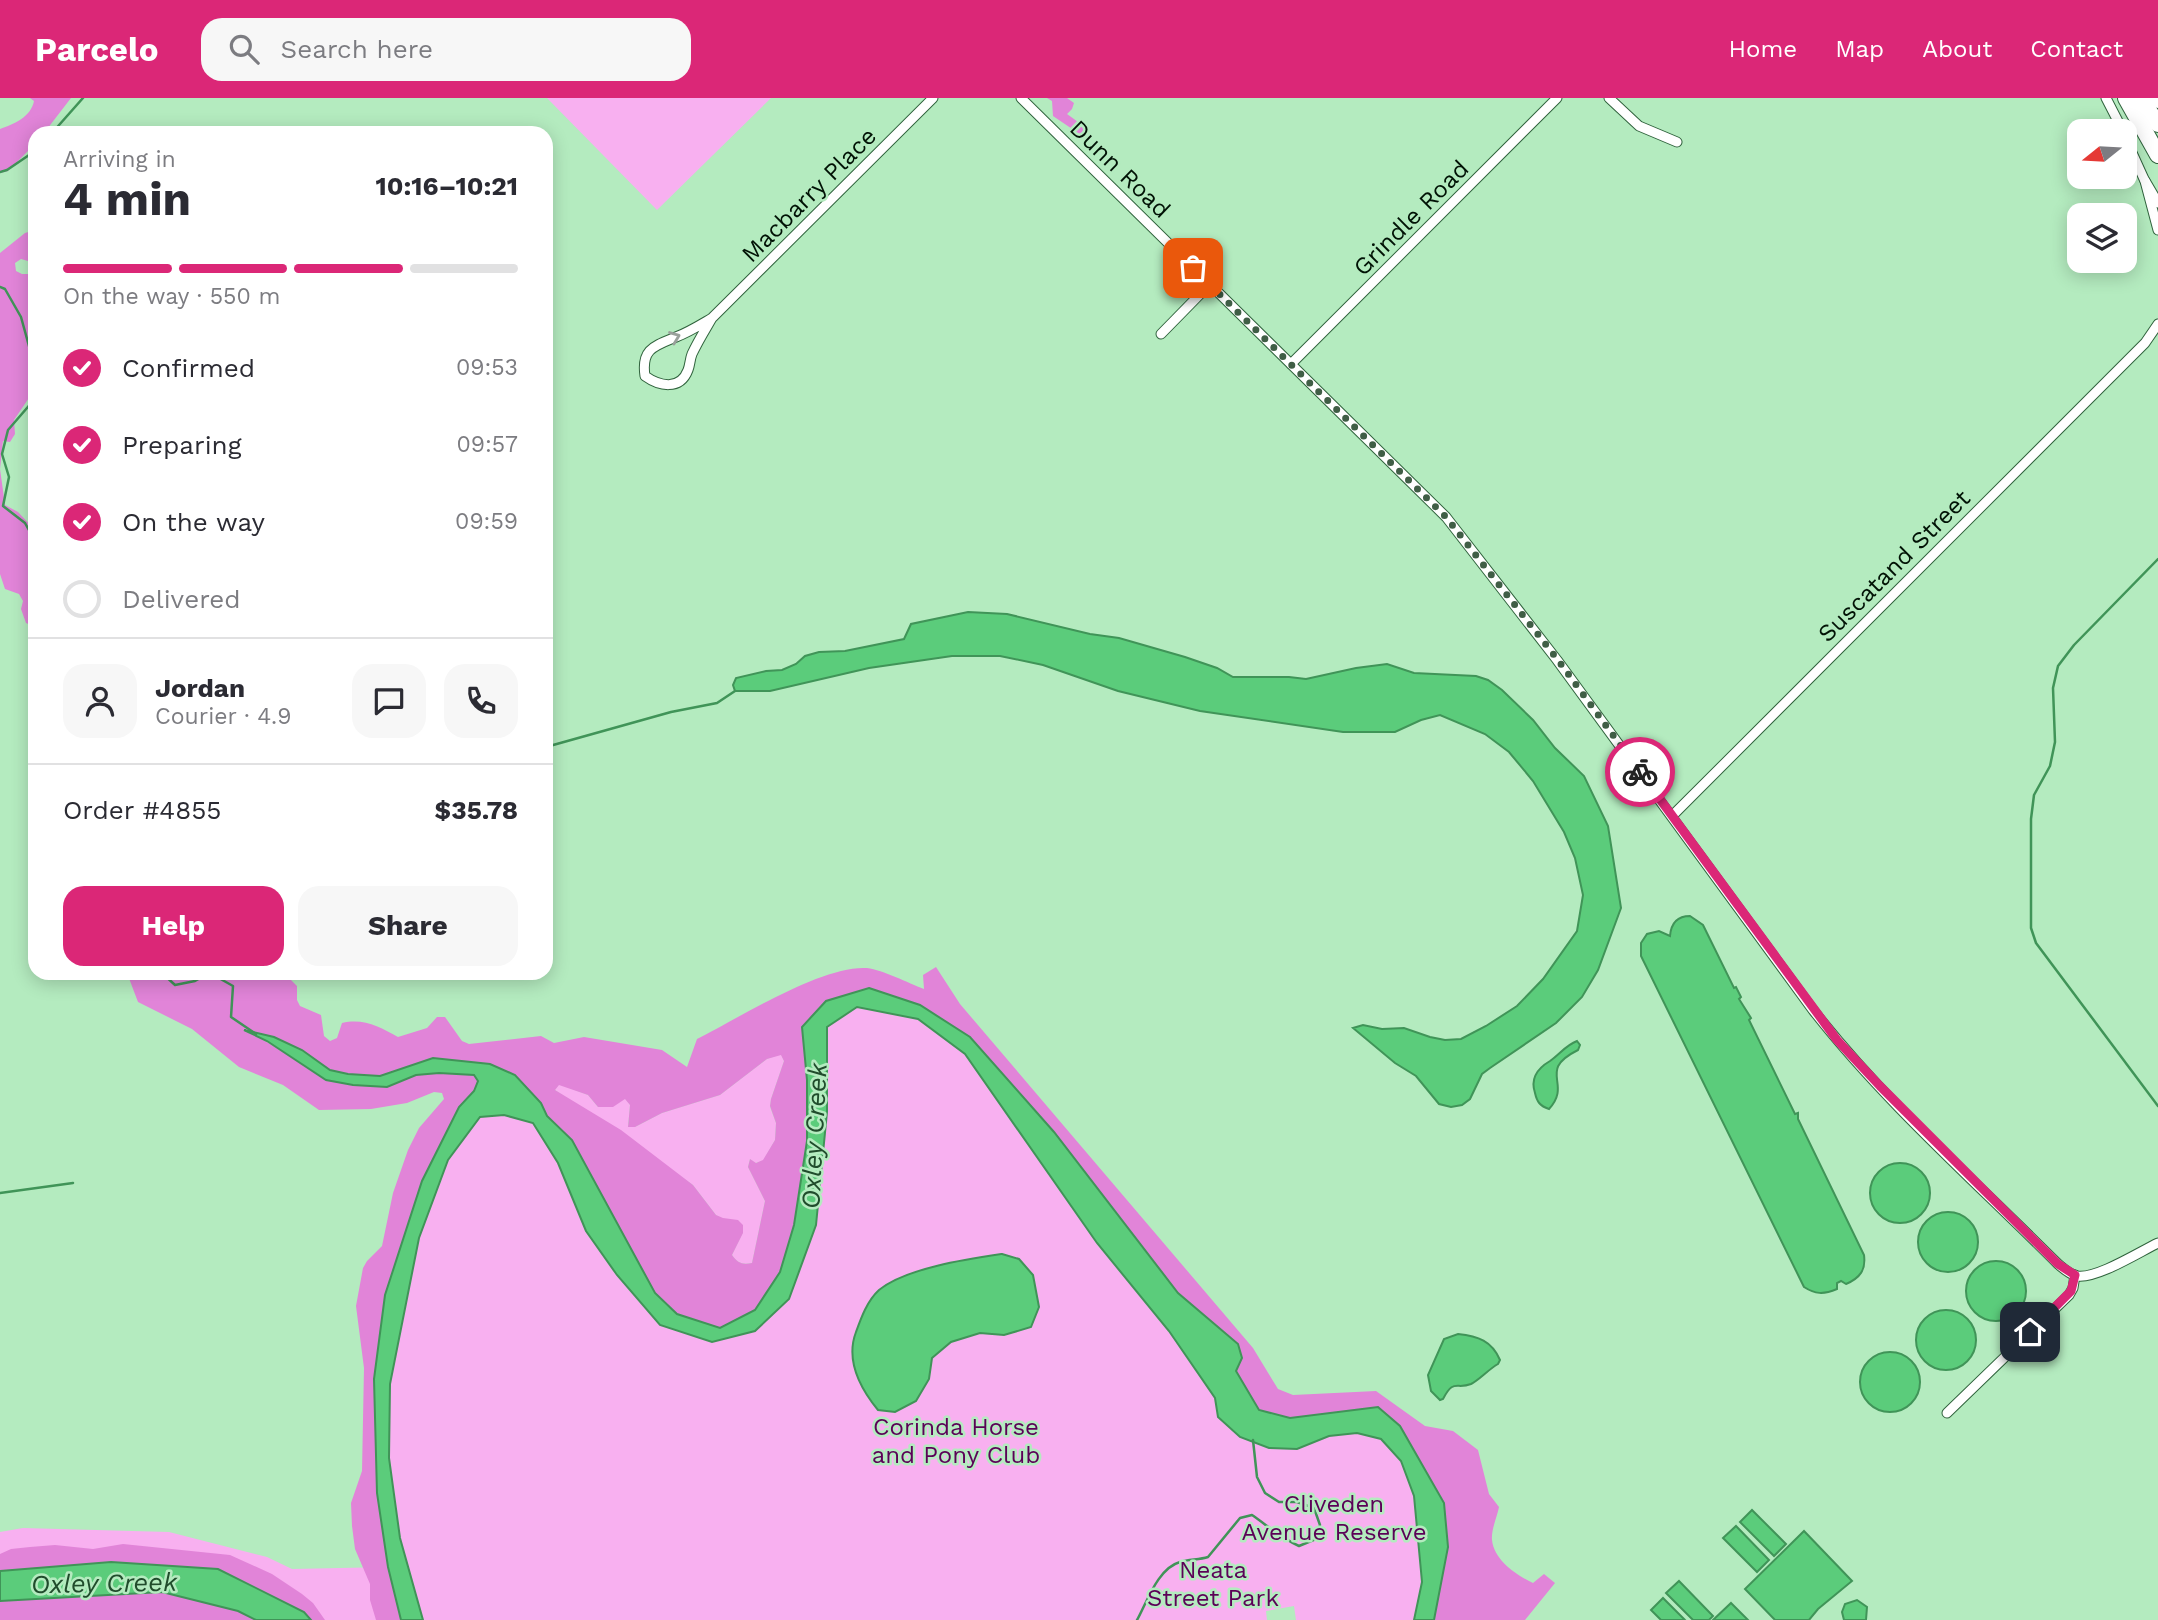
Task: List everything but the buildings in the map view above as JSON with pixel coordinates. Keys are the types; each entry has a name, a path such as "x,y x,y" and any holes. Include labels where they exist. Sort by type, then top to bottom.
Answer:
{"highway":[{"path":"2126,98 2158,155"},
{"path":"2140,98 2158,124"}],"street":[{"name":"Macbarry Place","path":"712,318 690,359 688,372 679,382 667,386 656,384 645,376 643,363 649,351 659,343 677,337 712,318 933,98"},
{"name":"Dunn Road","path":"1021,98 1446,517 1558,660 1813,1010 1846,1050 2058,1264 2075,1275"},
{"name":"Grindle Road","path":"1292,364 1558,98"},
{"path":"1609,98 1639,126 1677,142"},
{"path":"2106,98 2117,119"},
{"path":"2137,163 2158,203"},
{"path":"2144,179 2158,230"},
{"path":"1161,334 1210,284"},
{"name":"Suscatand Street","path":"1672,816 2144,343 2158,324"},
{"name":"Suscatand Street","path":"2144,343 2158,336"},
{"path":"1947,1413 2069,1295 2075,1275 2095,1273 2158,1243"}],"green space":[{"path":"547,98 771,98 657,210"},
{"name":"Corinda Horse and Pony Club","path":"857,1007 918,1019 965,1054 1097,1243 1169,1331 1215,1398 1218,1417 1269,1448 1297,1449 1329,1436 1358,1433 1381,1439 1401,1461 1414,1496 1422,1582 1414,1620 1296,1620 1294,1606 1266,1611 1267,1620 423,1620 400,1538 389,1458 390,1384 419,1238 448,1160 480,1117 504,1115 532,1123 558,1163 586,1231 755,1331 827,1112 827,1027"},
{"path":"781,1054 784,1061 770,1107 776,1123 775,1140 763,1161 755,1163 750,1159 748,1167 765,1201 752,1263 749,1264 740,1263 732,1255 743,1232 716,1215 693,1185 555,1090 559,1084 588,1095 598,1107 625,1098 630,1105 628,1127 635,1127 662,1113 720,1095 767,1059"},
{"path":"23,1528 169,1532 267,1557 292,1569 388,1567 401,1620 311,1620 303,1612 111,1562 0,1571 0,1532"}],"shaded area":[{"path":"30,98 71,98 49,126 28,126 28,151 8,171 0,173 0,129 26,116 34,101"},
{"path":"1047,98 1067,98 1074,103 1067,114 1085,127 1089,133 1087,139 1053,116 1052,101"},
{"path":"28,232 28,261 21,259 15,263 16,271 28,274 28,399 14,420 15,434 10,442 3,441 0,469 0,253"},
{"path":"0,469 5,505 18,512 28,523 28,624 21,609 23,601 19,594 5,589 0,574"},
{"path":"936,967 960,1004 1253,1348 1278,1389 1293,1395 1376,1391 1425,1426 1453,1431 1478,1450 1489,1494 1499,1507 1492,1536 1497,1554 1513,1571 1533,1583 1544,1574 1555,1583 1525,1620 1434,1620 1448,1547 1378,1407 1290,1418 1259,1410 1236,1371 1238,1344 1178,1293 1054,1132 970,1037 869,988 802,1027 807,1080 807,1141 794,1225 780,1272 755,1310 720,1328 677,1314 655,1293 572,1140 547,1116 541,1103 515,1075 490,1064 433,1058 380,1076 348,1074 330,1070 302,1050 274,1037 248,1031 326,1080 387,1087 416,1075 439,1073 474,1075 478,1081 474,1091 459,1107 422,1181 374,1379 377,1493 388,1567 401,1620 376,1620 370,1600 370,1584 355,1549 352,1526 351,1503 362,1471 364,1368 356,1306 363,1268 382,1246 393,1193 408,1150 419,1128 444,1099 442,1093 434,1092 407,1103 371,1109 319,1110 283,1085 239,1067 192,1029 138,1002 130,980 291,980 297,986 300,1006 321,1015 324,1036 330,1041 337,1038 342,1023 365,1023 398,1037 427,1028 437,1017 445,1017 462,1041 469,1044 541,1036 554,1043 584,1037 662,1050 687,1067 697,1039 781,994 827,975 848,969 867,968 924,989 923,975","holes":["781,1055 784,1061 770,1106 776,1123 775,1140 763,1160 756,1163 750,1159 748,1167 765,1201 752,1263 749,1264 740,1263 732,1255 743,1233 743,1225 738,1220 716,1215 693,1185 621,1130 555,1090 559,1085 588,1095 598,1107 613,1107 625,1099 630,1105 628,1127 635,1127 662,1113 720,1095 767,1059"]},
{"path":"123,1544 230,1555 272,1574 302,1594 313,1603 325,1620 311,1620 303,1612 111,1562 0,1571 0,1554 11,1549 55,1545 93,1549"},
{"path":"162,1592 238,1611 256,1620 0,1620 0,1601"}],"water":[{"path":"968,612 1007,614 1090,634 1119,638 1185,657 1217,668 1233,677 1306,679 1387,664 1414,673 1476,676 1488,680 1533,720 1555,748 1584,776 1608,826 1621,908 1598,970 1582,997 1556,1023 1482,1074 1470,1099 1462,1105 1451,1107 1439,1104 1416,1076 1395,1063 1353,1028 1363,1025 1382,1029 1404,1028 1445,1040 1461,1039 1517,1006 1543,979 1577,931 1583,895 1575,858 1564,832 1533,781 1509,752 1485,734 1440,715 1395,732 1343,732 1200,711 1118,691 1043,665 1000,656 952,656 869,668 770,691 735,691 733,685 736,678 782,670 796,664 805,656 819,652 845,651 904,639 911,624"},
{"path":"1690,916 1703,925 1734,988 1736,987 1741,997 1739,999 1751,1018 1749,1020 1795,1114 1798,1113 1798,1119 1864,1255 1861,1273 1846,1284 1841,1281 1837,1283 1837,1289 1819,1293 1804,1287 1641,956 1641,943 1647,934 1659,931 1670,936 1675,922 1681,917"},
{"name":"Oxley Creek","path":"869,988 920,1005 970,1037 1054,1132 1178,1293 1238,1344 1242,1358 1236,1371 1259,1410 1290,1418 1378,1407 1400,1426 1444,1503 1448,1547 1434,1620 1414,1620 1422,1582 1414,1496 1401,1461 1381,1439 1357,1433 1329,1436 1297,1449 1269,1448 1240,1437 1218,1417 1215,1398 1169,1331 1097,1243 965,1054 918,1019 857,1007 827,1027 827,1112 816,1225 789,1299 755,1331 712,1342 660,1325 617,1275 586,1231 558,1163 533,1123 504,1115 480,1117 448,1160 419,1238 390,1384 389,1458 400,1538 423,1620 401,1620 388,1567 377,1493 374,1379 385,1295 422,1181 459,1107 474,1091 478,1081 474,1075 439,1073 416,1075 387,1087 326,1080 267,1041 244,1030 274,1037 302,1050 330,1070 348,1074 380,1076 433,1058 490,1064 515,1075 541,1103 547,1116 572,1140 655,1293 677,1314 720,1328 755,1310 780,1272 794,1225 807,1141 807,1080 802,1027 826,1001"},
{"path":"1577,1041 1580,1045 1578,1050 1559,1064 1558,1092 1549,1109 1546,1108 1539,1103 1536,1096 1536,1074 1566,1047"},
{"path":"1900,1163 1921,1172 1930,1193 1921,1214 1900,1223 1879,1214 1870,1193 1879,1172"},
{"path":"1948,1212 1969,1221 1978,1242 1969,1263 1948,1272 1927,1263 1918,1242 1927,1221"},
{"path":"1002,1254 1019,1259 1033,1275 1039,1307 1031,1327 1004,1335 980,1333 951,1342 932,1358 929,1379 916,1401 895,1412 878,1410 860,1383 852,1353 860,1321 875,1294 891,1282 921,1270"},
{"path":"1996,1261 2017,1270 2026,1291 2017,1312 1996,1321 1975,1312 1966,1291 1975,1270"},
{"path":"1946,1310 1967,1319 1976,1340 1967,1361 1946,1370 1925,1361 1916,1340 1925,1319"},
{"path":"1458,1334 1484,1341 1493,1348 1500,1360 1474,1382 1453,1387 1440,1400 1431,1391 1428,1375 1444,1339"},
{"path":"1890,1352 1911,1361 1920,1382 1911,1403 1890,1412 1869,1403 1860,1382 1869,1361"},
{"path":"1752,1510 1786,1544 1774,1556 1740,1522"},
{"path":"1736,1526 1769,1560 1757,1572 1723,1538"},
{"path":"1804,1531 1852,1581 1818,1609 1809,1620 1775,1620 1745,1589"},
{"name":"Oxley Creek","path":"111,1562 218,1569 304,1612 311,1620 256,1620 238,1611 162,1592 0,1601 0,1571"},
{"path":"1679,1581 1713,1616 1709,1620 1693,1620 1666,1593"},
{"path":"1663,1598 1685,1620 1661,1620 1651,1610"},
{"path":"1857,1600 1867,1607 1866,1620 1844,1620 1842,1612 1845,1604"},
{"path":"1731,1603 1748,1620 1713,1620"}],"waterway":[{"path":"58,126 83,98"},
{"path":"0,172 28,156"},
{"path":"0,287 5,289 21,317 28,342"},
{"path":"28,407 8,430 2,454 9,477 3,506 28,528"},
{"path":"2158,559 2074,645 2058,666 2053,688 2055,742 2050,766 2034,795 2031,819 2031,928 2036,943 2158,1106"},
{"path":"553,745 671,712 717,703 735,691"},
{"path":"170,980 175,985 197,980"},
{"path":"222,980 233,986 231,1017 256,1034"},
{"path":"0,1193 73,1183"},
{"path":"1137,1620 1154,1586 1165,1571 1180,1562 1208,1557 1240,1518 1252,1515 1280,1536 1299,1546 1316,1539 1320,1525 1314,1508 1297,1502 1279,1502 1265,1493 1257,1477 1253,1440"}],"way so far":[{"path":"1193,268 1446,517 1558,660 1640,772"}],"route":[{"path":"1640,772 1813,1010 1854,1060 2058,1264 2075,1275 2071,1291 2030,1332"}],"park label":[{"name":"Cliveden Avenue Reserve","path":"1334,1518"},
{"name":"Neata Street Park","path":"1213,1584"}]}
